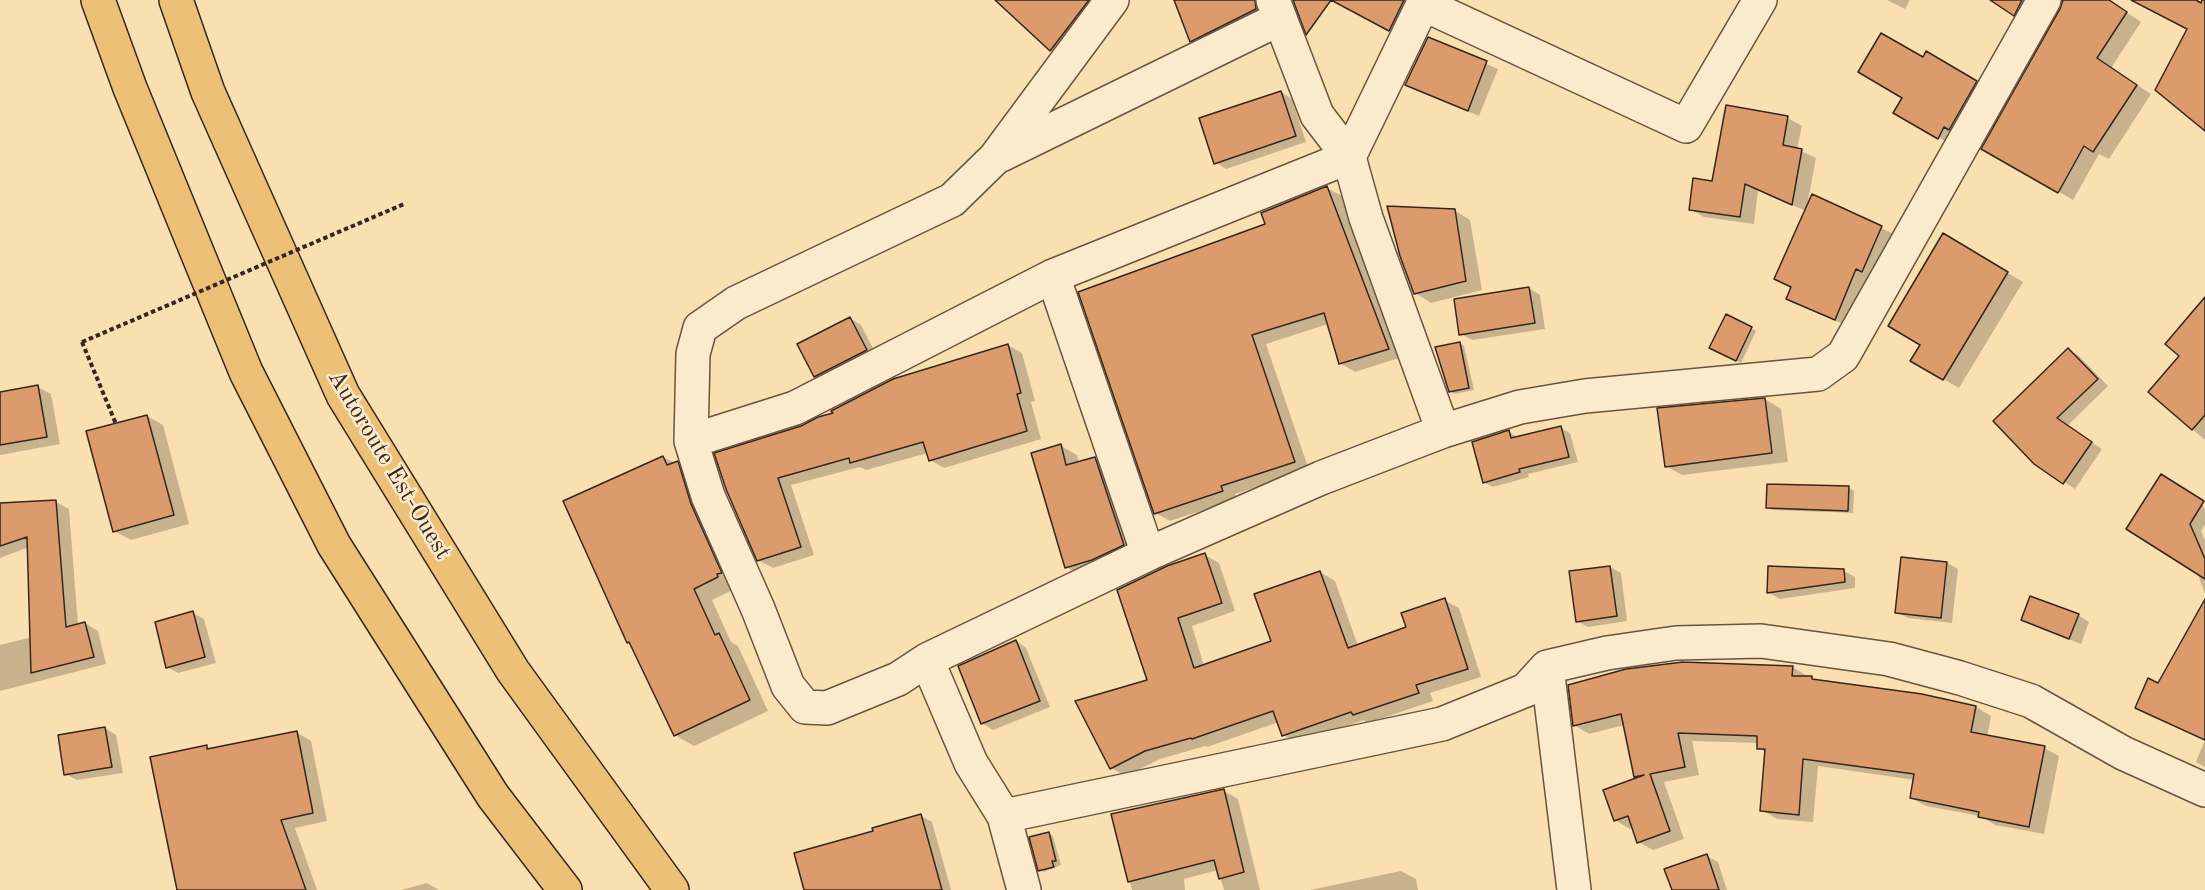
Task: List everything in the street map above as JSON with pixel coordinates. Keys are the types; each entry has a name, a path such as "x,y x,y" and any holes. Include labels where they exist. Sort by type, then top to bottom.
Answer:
{"highway":[{"path":"98,0 130,88 246,372 333,545 493,796 565,890"},
{"name":"Autoroute Est-Ouest","path":"176,0 208,92 343,395 513,670 672,890"}],"street":[{"path":"1112,0 995,158 952,200 736,303 700,328 693,354 691,441 708,496 759,609 788,686 805,707 826,708 898,678 927,660 1148,554 1321,478 1443,431 1520,407 1585,396 1818,374 1843,356 2044,0"},
{"path":"691,441 795,408 1053,276 1349,157 1424,2 1686,126 1760,0"},
{"path":"995,158 1276,9 1317,115 1349,157 1366,218 1443,431"},
{"path":"1053,276 1148,554"},
{"path":"1004,816 1442,724 1526,690 1546,667 1607,653 1676,643 1761,641 1889,659 1960,678 2031,701 2123,753 2205,790"},
{"path":"927,660 971,763 1004,816 1024,890"},
{"path":"1546,667 1574,890"}],"path":[{"path":"116,424 82,342 404,204"}],"building":[{"path":"995,0 1089,0 1050,51"},
{"path":"1174,0 1255,0 1256,9 1190,42"},
{"path":"1293,0 1331,0 1306,35"},
{"path":"1331,0 1404,0 1389,31"},
{"path":"1990,0 2022,0 2014,16"},
{"path":"2063,0 2109,0 2127,12 2097,58 2137,85 2093,152 2084,146 2058,193 1981,149"},
{"path":"2131,0 2196,0 2201,3 2205,0 2205,131 2155,90 2187,29"},
{"path":"1881,33 1923,57 1926,51 1977,81 1949,130 1944,127 1938,139 1893,113 1902,98 1858,72"},
{"path":"1428,37 1487,61 1468,111 1405,85"},
{"path":"1281,91 1296,136 1214,164 1199,118"},
{"path":"1726,105 1788,116 1783,145 1802,149 1792,205 1745,184 1740,217 1689,210 1693,178 1712,181"},
{"path":"1327,186 1389,349 1339,364 1324,313 1252,335 1295,462 1221,486 1223,491 1154,514 1078,292 1265,224 1261,213"},
{"path":"1812,194 1882,226 1862,272 1856,269 1835,320 1786,299 1791,287 1774,279"},
{"path":"1387,206 1455,209 1466,281 1414,294 1400,256"},
{"path":"1943,233 2008,272 1943,380 1910,361 1920,345 1888,326"},
{"path":"1529,287 1535,323 1459,335 1454,299"},
{"path":"2205,297 2205,415 2192,430 2148,392 2179,356 2165,344"},
{"path":"1726,314 1752,327 1736,361 1709,348"},
{"path":"850,317 867,350 814,377 797,344"},
{"path":"1460,342 1469,388 1449,392 1435,347"},
{"path":"1008,344 1021,393 1017,394 1027,431 929,461 923,442 850,463 849,458 778,478 801,547 757,561 726,489 714,453 801,426 818,417 833,413 831,411 893,379"},
{"path":"2068,348 2098,379 2057,418 2092,442 2063,484 2034,464 1993,421"},
{"path":"38,385 47,437 0,445 0,392"},
{"path":"1765,398 1772,453 1665,467 1657,408"},
{"path":"147,415 174,515 113,532 86,431"},
{"path":"1561,426 1569,457 1519,469 1520,472 1483,483 1472,442 1509,430 1511,438"},
{"path":"1061,444 1066,465 1095,457 1124,545 1092,560 1065,568 1031,453"},
{"path":"663,456 667,465 678,461 691,504 722,573 694,589 715,635 719,633 750,700 674,736 629,642 627,643 563,501"},
{"path":"2161,474 2204,501 2190,524 2205,559 2205,579 2126,529"},
{"path":"1767,484 1849,486 1848,511 1766,508"},
{"path":"56,500 66,627 85,622 94,657 31,673 27,537 0,546 0,503"},
{"path":"1205,553 1222,603 1178,618 1194,668 1271,641 1254,594 1320,571 1348,648 1406,627 1401,613 1445,598 1468,669 1416,685 1419,693 1353,715 1351,712 1282,736 1273,711 1192,739 1145,751 1110,769 1075,701 1147,680 1117,590 1167,566"},
{"path":"1901,557 1947,562 1941,618 1895,613"},
{"path":"1610,566 1617,616 1576,622 1569,571"},
{"path":"1768,566 1844,569 1845,582 1767,593"},
{"path":"2030,596 2079,614 2069,639 2021,620"},
{"path":"2205,599 2205,740 2135,708 2148,678 2158,683"},
{"path":"193,611 205,657 166,668 155,622"},
{"path":"1016,640 1040,701 981,724 958,666"},
{"path":"1683,662 1793,666 1792,676 1812,676 1812,679 1922,694 1976,706 1971,732 2045,746 2029,827 1978,817 1979,812 1910,798 1914,774 1803,759 1799,815 1760,811 1765,749 1757,749 1757,736 1678,733 1685,767 1650,774 1670,831 1637,843 1628,816 1614,821 1603,790 1644,775 1634,777 1621,714 1573,726 1568,685 1626,669"},
{"path":"105,727 112,767 64,775 58,735"},
{"path":"297,731 313,813 281,820 306,890 177,890 150,757 207,745 207,749"},
{"path":"1224,789 1244,872 1219,879 1214,860 1128,882 1111,814"},
{"path":"921,814 942,890 804,890 794,853 873,831 872,828"},
{"path":"1049,832 1056,861 1052,861 1054,867 1038,871 1029,837"},
{"path":"1707,854 1719,890 1672,890 1664,869"}]}
